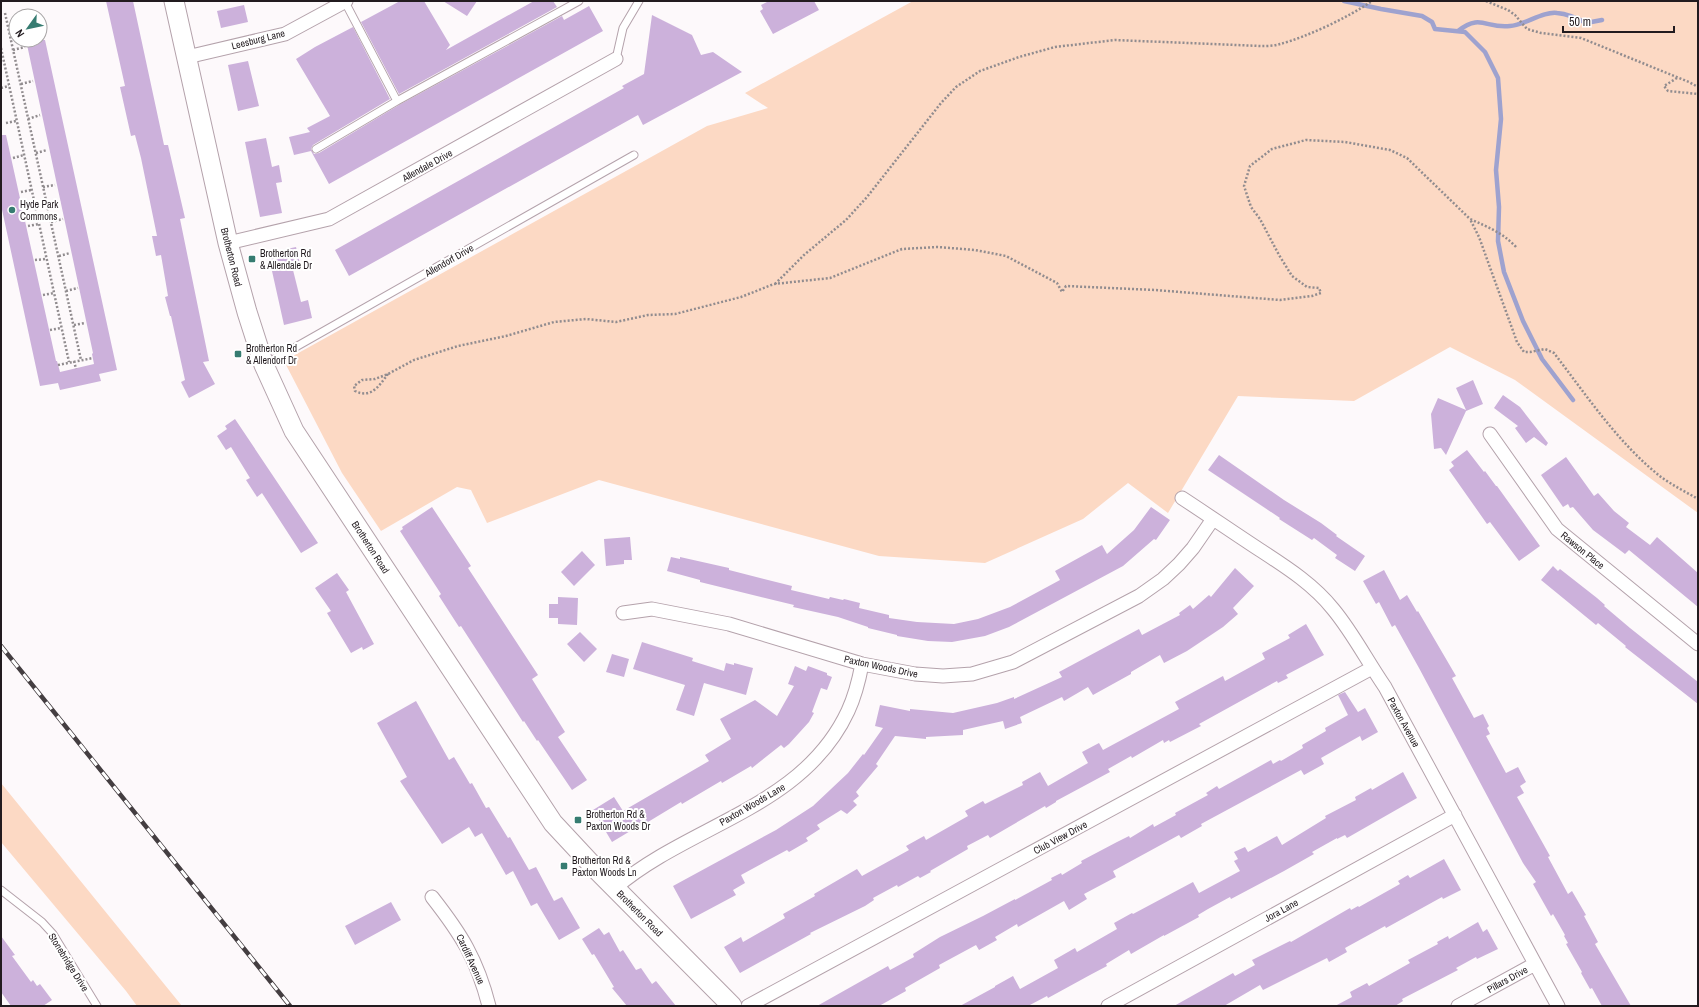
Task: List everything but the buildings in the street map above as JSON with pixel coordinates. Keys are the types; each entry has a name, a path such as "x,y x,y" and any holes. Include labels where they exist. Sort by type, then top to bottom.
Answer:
{"street":[{"name":"Brotherton Road","path":"174,1 228,243 247,312 264,365 294,431 553,823 614,888 732,1006"},
{"name":"Leesburg Lane","path":"187,57 285,34 346,2"},
{"name":"Allendale Drive","path":"228,243 329,220 616,59"},
{"name":"Rawson Place","path":"1490,434 1557,529 1698,644"},
{"name":"Paxton Avenue","path":"1182,498 1293,572 1313,588 1333,608 1354,637 1385,687 1558,1006"},
{"name":"Paxton Woods Drive","path":"623,613 652,609 728,624 862,664 915,674 944,676 972,674 1013,662 1139,596 1179,564 1193,548 1213,519"},
{"name":"Paxton Woods Lane","path":"614,888 651,861 775,793 798,777 818,757 834,735 848,711 854,696 862,664"},
{"name":"Club View Drive","path":"748,1006 1372,668"},
{"name":"Jora Lane","path":"1108,1006 1455,815"},
{"name":"Cardiff Avenue","path":"432,896 457,928 470,952 483,982 489,1006"},
{"name":"Pillars Drive","path":"1458,1006 1535,964"}],"lane":[{"path":"316,149 398,101 579,1"},
{"path":"616,59 623,28 639,1"},
{"path":"346,2 398,101"},
{"name":"Allendorf Drive","path":"264,365 634,156"},
{"name":"Stonebridge Drive","path":"1,890 42,922 53,934 97,1006"}],"path":[{"path":"774,284 804,255 846,220 941,103 956,87 980,71 1019,57 1055,47 1115,40 1261,46 1279,45 1305,35 1359,10 1372,1"},
{"path":"1486,1 1508,10 1515,15 1527,29 1541,33 1581,38 1698,87"},
{"path":"6,13 81,360"},
{"path":"13,50 21,48"},
{"path":"1,50 69,362"},
{"path":"1678,78 1664,86 1668,91 1698,94"},
{"path":"21,84 33,81"},
{"path":"1,88 9,86"},
{"path":"28,118 40,115"},
{"path":"6,123 16,120"},
{"path":"388,374 376,389 369,393 362,395 355,391 354,386 362,380 375,379 414,360 458,346 506,336 554,322 586,319 616,322 648,315 675,314 741,297 774,284 830,278 902,249 938,247 975,250 1006,256 1057,283 1062,292 1066,286 1214,294 1280,300 1312,296 1321,293 1319,288 1307,287 1292,276 1278,255 1260,219 1251,207 1244,186 1250,166 1272,149 1306,140 1345,142 1390,150 1407,158 1470,219 1479,237 1517,342 1524,352 1545,349 1554,353 1596,408 1632,450 1662,477 1698,499"},
{"path":"36,153 47,150"},
{"path":"13,158 24,155"},
{"path":"43,187 55,185"},
{"path":"21,192 31,190"},
{"path":"51,222 63,219"},
{"path":"1470,219 1491,228 1506,237 1516,247"},
{"path":"28,226 39,224"},
{"path":"59,256 70,253"},
{"path":"35,260 46,259"},
{"path":"66,291 78,288"},
{"path":"43,295 54,293"},
{"path":"74,325 85,323"},
{"path":"50,330 61,328"},
{"path":"58,365 93,358"},
{"path":"74,361 76,369"}],"shaded area":[{"path":"913,1 1698,1 1698,513 1515,380 1450,347 1354,401 1238,396 1168,513 1128,483 1083,519 985,563 879,556 599,480 487,523 471,490 457,487 381,531 342,473 284,361 707,126 768,108 745,93"},
{"path":"1,783 182,1006 137,1006 1,842"}],"waterway":[{"path":"1344,1 1422,16 1432,22 1435,29 1465,32 1485,52 1498,78 1501,119 1496,170 1499,207 1498,241 1504,272 1523,321 1542,359 1573,400"},
{"path":"1458,31 1472,23 1478,22 1495,26 1510,26 1552,13 1569,15 1586,23 1602,20"}],"railway":[{"path":"1,646 290,1006"}],"place":[{"name":"Hyde Park Commons","path":"12,210"},
{"name":"Brotherton Rd & Allendale Dr","path":"252,259"},
{"name":"Brotherton Rd & Allendorf Dr","path":"238,354"},
{"name":"Brotherton Rd & Paxton Woods Dr","path":"578,820"},
{"name":"Brotherton Rd & Paxton Woods Ln","path":"564,866"}]}
